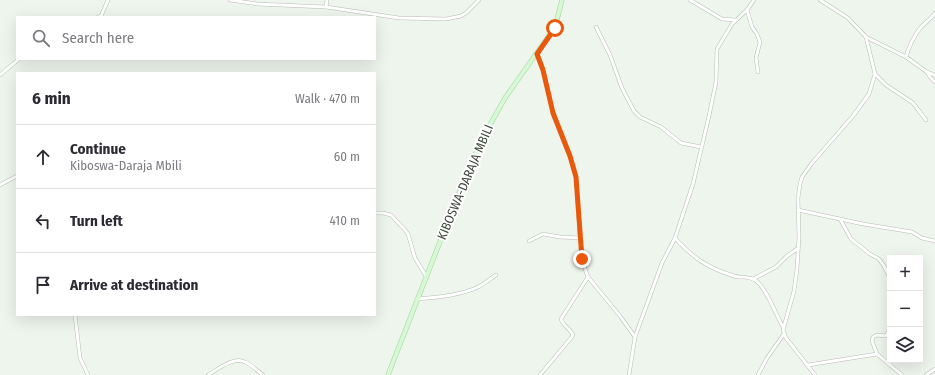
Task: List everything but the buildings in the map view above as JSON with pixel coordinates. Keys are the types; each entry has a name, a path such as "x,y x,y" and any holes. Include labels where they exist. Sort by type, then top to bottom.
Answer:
{"main road":[{"name":"KIBOSWA-DARAJA MBILI","path":"388,375 426,276 481,141 505,98 555,28 562,0"}],"street":[{"path":"101,16 108,0"},
{"path":"230,0 257,4 326,7 399,18 446,19 461,16 470,10 479,0"},
{"path":"326,7 327,0"},
{"path":"690,0 722,19 735,20"},
{"path":"629,375 635,337 662,262 675,238 693,184 716,82 717,49 735,20 747,10 754,0"},
{"path":"820,0 848,18 866,37 906,57 927,72 935,75"},
{"path":"747,10 752,26 760,42 756,58 758,72"},
{"path":"906,57 913,38 935,13"},
{"path":"596,27 610,55 622,88 634,111 640,117 661,127 681,143 701,147"},
{"path":"866,37 875,74 886,85 913,103 926,120"},
{"path":"537,54 543,70 553,113 574,168 582,259 588,277 635,337"},
{"path":"0,75 18,60"},
{"path":"927,72 935,82"},
{"path":"783,327 794,291 798,264 798,198 802,177 867,97 875,74"},
{"path":"0,185 16,177"},
{"path":"798,210 863,224 912,232 922,238 935,241"},
{"path":"376,213 391,215 405,230 408,234 415,258 426,276"},
{"path":"840,218 851,239 879,259 887,272"},
{"path":"529,241 543,234 580,238"},
{"path":"675,238 692,256 712,268 736,277 753,279 776,267 798,248"},
{"path":"417,299 465,292 479,287 496,275"},
{"path":"540,375 573,335 561,321 561,318 588,277"},
{"path":"753,279 761,287 783,327 784,334 815,375"},
{"path":"75,316 80,358 88,375"},
{"path":"777,317 787,316"},
{"path":"758,375 767,358 784,334"},
{"path":"887,334 886,336 877,335 873,337 872,341 877,354 902,375"},
{"path":"808,365 877,354"},
{"path":"208,375 231,362 241,360 263,375"},
{"path":"926,375 935,370"}],"route":[{"path":"555,28 537,54 543,70 553,113 570,156 576,177 582,259"}]}
